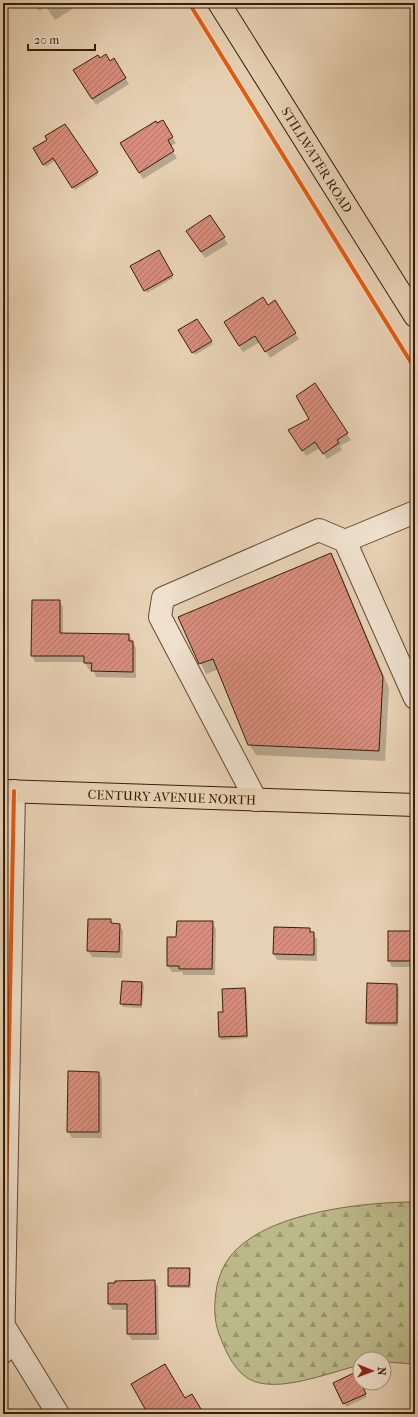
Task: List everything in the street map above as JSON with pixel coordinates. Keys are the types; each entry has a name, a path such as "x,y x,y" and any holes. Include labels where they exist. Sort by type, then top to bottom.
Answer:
{"main road":[{"name":"STILLWATER ROAD","path":"219,3 415,316"},
{"name":"CENTURY AVENUE NORTH","path":"9,791 415,805"}],"street":[{"path":"345,541 415,512"},
{"path":"256,800 160,617 163,598 320,530 345,541 415,698"},
{"path":"3,1352 9,791"},
{"path":"4,1326 58,1414"}],"green space":[{"path":"415,1202 415,1364 392,1363 392,1351 352,1351 352,1367 308,1380 280,1384 256,1382 249,1379 237,1369 225,1348 219,1334 215,1318 215,1297 220,1274 233,1253 253,1236 273,1226 296,1218 346,1207"}],"building":[{"path":"106,54 110,61 114,58 126,78 92,99 73,70 98,55 100,58"},
{"path":"163,120 173,137 168,140 174,151 139,173 120,143 156,121 157,123"},
{"path":"65,124 98,172 72,188 53,158 43,165 33,148 47,140 45,136"},
{"path":"210,215 225,237 201,252 186,231"},
{"path":"159,250 173,275 144,291 130,266"},
{"path":"263,297 268,305 275,300 296,333 265,352 255,336 239,346 224,322"},
{"path":"197,319 212,341 192,353 178,330"},
{"path":"315,383 348,433 337,440 339,443 323,454 315,442 302,451 288,430 309,419 296,396"},
{"path":"331,553 383,677 379,751 248,745 213,659 199,664 178,617"},
{"path":"32,600 60,600 60,633 129,634 129,641 133,641 133,672 91,671 92,663 84,663 84,656 31,656"},
{"path":"88,919 111,919 111,923 120,924 119,952 87,951"},
{"path":"177,921 213,921 212,969 179,969 179,966 167,966 167,937 176,937"},
{"path":"274,927 310,928 310,932 314,932 314,955 273,954"},
{"path":"388,931 415,931 415,961 388,961"},
{"path":"122,981 142,982 141,1005 120,1004"},
{"path":"367,983 397,984 397,1023 366,1023"},
{"path":"245,988 247,1036 219,1037 218,1012 223,1012 222,989"},
{"path":"68,1071 99,1072 99,1132 67,1132"},
{"path":"168,1268 190,1268 189,1286 168,1286"},
{"path":"155,1280 156,1334 127,1334 127,1304 108,1304 108,1283 115,1283 115,1281"},
{"path":"165,1364 185,1398 192,1394 204,1414 148,1414 131,1384"},
{"path":"352,1374 352,1391 365,1391 366,1394 343,1404 333,1383"}],"cycle path":[{"path":"189,3 415,369"},
{"path":"3,1352 14,791"}]}
